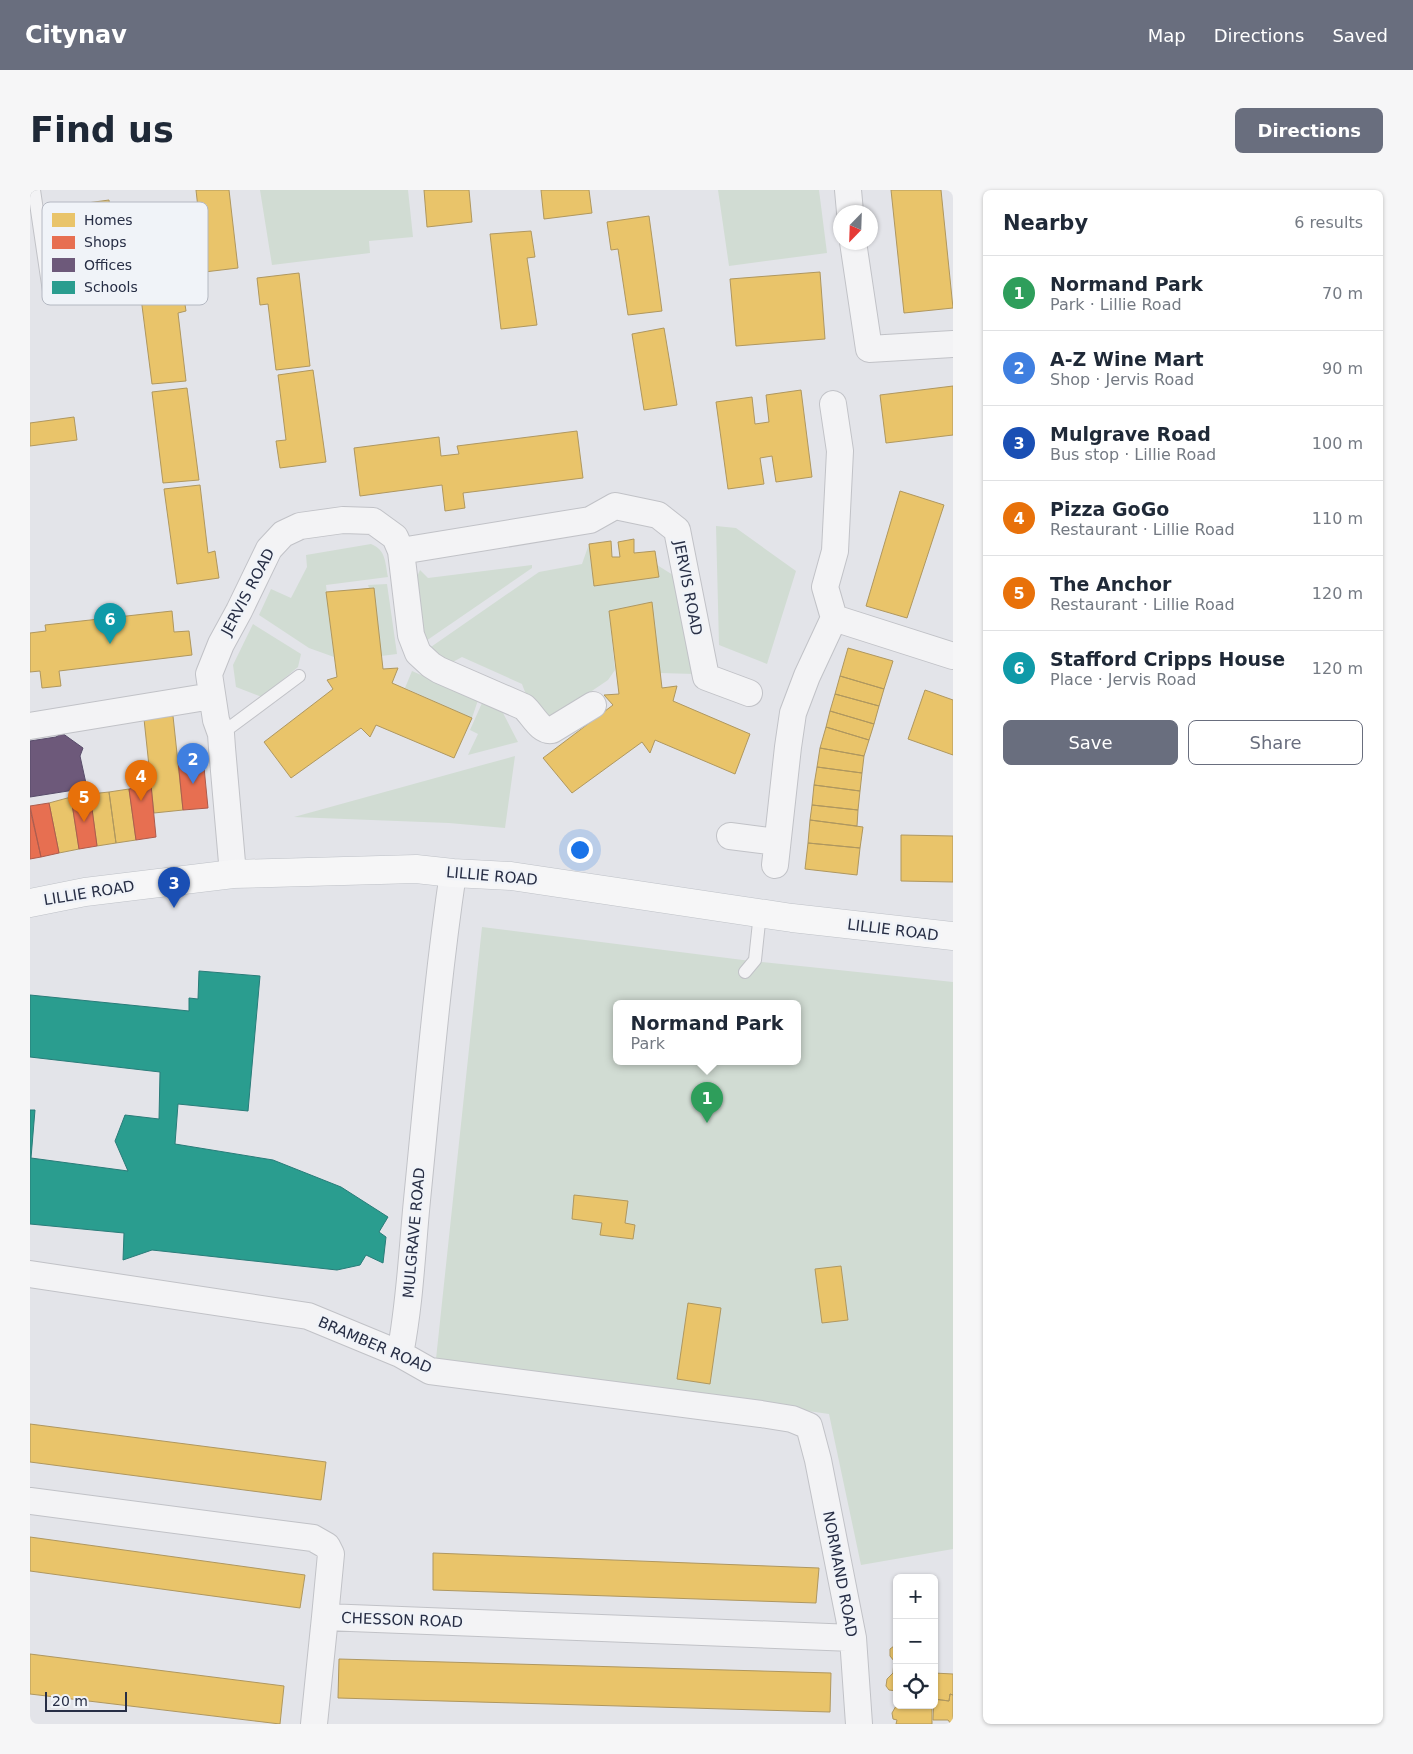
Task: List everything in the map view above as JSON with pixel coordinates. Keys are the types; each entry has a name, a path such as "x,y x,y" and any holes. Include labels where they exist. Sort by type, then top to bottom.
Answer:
{"main road":[{"name":"LILLIE ROAD","path":"30,902 85,892 233,874 416,869 511,876 802,919 953,936"}],"street":[{"path":"848,190 849,205"},
{"path":"854,250 869,349 953,344"},
{"path":"730,836 776,853 793,713 807,676 834,618 825,587 835,551 840,451 833,404"},
{"name":"JERVIS ROAD","path":"401,552 590,520 615,506 658,515 677,530 706,677 749,693"},
{"name":"JERVIS ROAD","path":"233,874 221,734 216,720 210,674 220,644 239,611 269,548 283,534 300,526 344,520 373,522 395,537 401,552 410,635 418,653 431,665 524,707 533,715 541,728 547,731 552,730 593,705"},
{"path":"834,618 953,656"},
{"path":"30,726 212,696"},
{"name":"MULGRAVE ROAD","path":"400,1354 407,1320 411,1259 443,937 453,873"},
{"name":"BRAMBER ROAD","path":"30,1274 308,1316 400,1354 430,1371 761,1414 792,1419 809,1426"},
{"name":"NORMAND ROAD","path":"809,1426 820,1469 853,1638 859,1724"},
{"name":"CHESSON ROAD","path":"30,1501 313,1538 326,1546 331,1554 325,1617 853,1638"},
{"path":"314,1724 325,1617"}],"lane":[{"path":"34,190 42,244"},
{"path":"221,734 299,676"},
{"path":"745,972 756,960 760,912"}],"shaded area":[{"path":"260,190 408,190 413,237 369,241 370,253 272,265"},
{"path":"718,190 819,190 827,253 729,266"},
{"path":"716,526 736,528 796,571 767,664 719,645"},
{"path":"371,544 382,553 388,577 326,585 334,657 309,648 259,615 271,589 291,598 307,567 306,555"},
{"path":"589,544 594,586 659,577 657,565 673,575 695,674 660,673 652,602 609,611 615,670 608,680 552,718 541,713 533,705 522,684 462,657 449,664 428,649 539,572 582,564"},
{"path":"532,565 532,568 423,643 416,579 420,570 428,578"},
{"path":"387,584 397,654 381,656 373,588 369,588 368,585"},
{"path":"253,624 301,654 298,667 262,697 236,687 233,665"},
{"path":"412,671 478,700 472,718 405,688"},
{"path":"482,703 502,711 518,742 468,755 478,734 470,730"},
{"path":"515,756 505,828 449,823 294,817"},
{"path":"482,927 743,960 953,982 953,1549 861,1565 829,1414 436,1359"}],"building: Homes":[{"path":"196,190 229,190 238,268 208,272 208,202 197,202"},
{"path":"424,190 469,190 472,222 427,227"},
{"path":"541,190 589,190 592,213 544,219"},
{"path":"891,190 941,190 953,308 904,313"},
{"path":"649,216 662,311 628,315 618,249 611,250 607,222"},
{"path":"531,231 535,257 527,258 537,325 501,329 490,234"},
{"path":"820,272 825,339 736,346 730,279"},
{"path":"299,273 310,366 276,370 268,304 260,305 257,278"},
{"path":"142,305 185,305 186,311 178,313 186,381 152,384"},
{"path":"664,328 677,405 644,410 632,334"},
{"path":"313,370 326,462 280,468 276,441 286,440 278,375"},
{"path":"953,386 953,435 886,443 880,395"},
{"path":"187,388 199,480 163,483 152,392"},
{"path":"801,390 812,477 776,482 772,456 760,458 764,484 728,489 716,402 752,397 755,424 769,422 766,395"},
{"path":"74,417 77,440 30,446 30,423"},
{"path":"577,431 583,478 463,493 465,508 445,511 442,485 360,496 354,448 439,437 441,456 459,454 457,446"},
{"path":"200,485 208,553 215,551 219,578 177,584 164,489"},
{"path":"900,491 944,505 907,618 866,606"},
{"path":"634,539 634,553 655,551 659,577 594,586 589,544 611,541 612,557 620,557 618,542"},
{"path":"374,588 383,669 398,668 392,683 472,718 454,758 376,725 370,737 361,728 291,778 264,742 333,689 327,680 337,677 326,592"},
{"path":"652,602 662,688 677,686 673,701 750,734 735,774 655,740 650,753 642,742 572,793 543,758 613,705 604,695 619,694 609,611"},
{"path":"172,611 174,632 189,631 192,655 59,671 61,686 42,688 40,671 30,672 30,633 46,631 45,625"},
{"path":"848,648 893,661 884,689 840,676"},
{"path":"840,676 884,689 879,706 835,694"},
{"path":"925,690 953,700 953,755 908,739"},
{"path":"835,694 879,706 874,724 830,711"},
{"path":"830,711 874,724 869,740 826,727"},
{"path":"173,716 183,810 154,813 144,719"},
{"path":"826,727 869,740 864,756 820,748"},
{"path":"820,748 864,756 862,773 817,767"},
{"path":"817,767 862,773 860,791 814,785"},
{"path":"814,785 860,791 858,810 812,805"},
{"path":"129,789 136,840 116,843 109,792"},
{"path":"109,792 116,843 97,846 90,794"},
{"path":"71,797 79,849 59,853 49,803"},
{"path":"812,805 858,810 857,826 810,820"},
{"path":"810,820 863,827 860,848 808,843"},
{"path":"901,835 953,836 953,882 901,881"},
{"path":"808,843 860,848 857,875 805,869"},
{"path":"574,1195 628,1201 625,1223 635,1225 633,1239 600,1235 602,1223 572,1219"},
{"path":"841,1266 848,1320 822,1323 815,1269"},
{"path":"688,1303 721,1308 710,1384 677,1379"},
{"path":"30,1424 326,1462 321,1500 30,1462"},
{"path":"30,1537 305,1575 300,1608 30,1571"},
{"path":"433,1553 819,1568 816,1603 433,1590"},
{"path":"893,1647 893,1660 890,1656 890,1649"},
{"path":"30,1654 284,1686 280,1724 30,1694"},
{"path":"339,1659 831,1673 830,1712 338,1698"},
{"path":"893,1673 893,1690 889,1690 886,1686 887,1679"},
{"path":"938,1673 953,1674 953,1695 950,1694 949,1701 938,1700"},
{"path":"950,1694 953,1695 953,1724 948,1720 933,1720 934,1709 938,1709 938,1700 949,1701"},
{"path":"894,1709 932,1709 932,1724 896,1724 897,1720 893,1719 892,1713"}],"building: Shops":[{"path":"203,757 208,808 183,810 178,760"},
{"path":"151,785 156,837 136,840 129,789"},
{"path":"90,794 97,846 79,849 71,797"},
{"path":"49,803 59,853 41,857 30,806"},
{"path":"30,809 41,857 30,859"}],"building: Offices":[{"path":"62,733 83,748 80,756 87,788 30,797 30,741 56,737"}],"building: Schools":[{"path":"199,971 260,976 248,1111 178,1104 175,1144 273,1160 341,1187 388,1217 379,1232 386,1237 383,1263 366,1255 360,1265 337,1270 152,1250 123,1260 124,1233 30,1224 30,1110 35,1110 31,1158 128,1171 115,1141 125,1115 159,1119 160,1072 30,1057 30,995 189,1011 189,998 198,999"}],"place":[{"name":"Stafford Cripps House","path":"110,644"},
{"name":"A-Z Wine Mart","path":"193,784"},
{"name":"Pizza GoGo","path":"141,801"},
{"name":"The Anchor","path":"84,822"},
{"name":"Mulgrave Road","path":"174,908"},
{"name":"Normand Park","path":"707,1123"}]}
